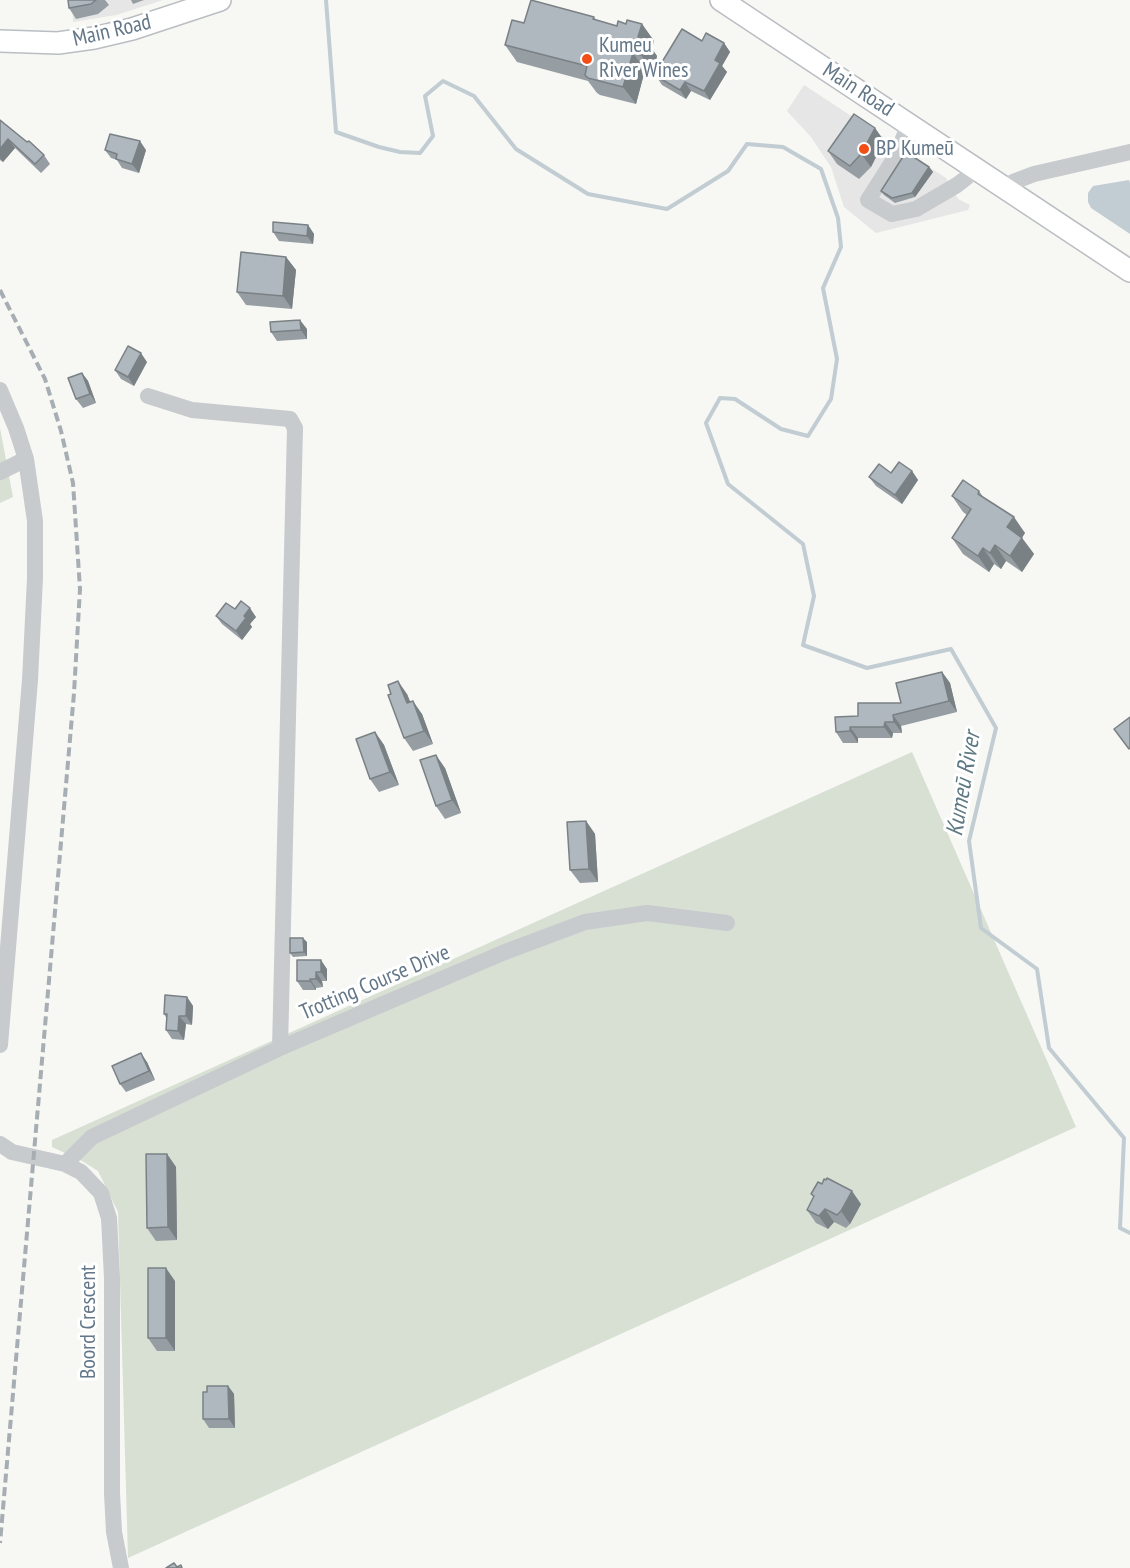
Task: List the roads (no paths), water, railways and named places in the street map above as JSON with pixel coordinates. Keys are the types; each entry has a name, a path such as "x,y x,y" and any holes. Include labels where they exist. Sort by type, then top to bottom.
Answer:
{"main road":[{"name":"Main Road","path":"0,41 58,43 94,38 161,21 220,0"},
{"name":"Main Road","path":"721,0 1130,271"}],"street":[{"path":"909,124 896,156 868,200 892,214 916,209 957,185 966,178 974,166"},
{"path":"1006,190 1013,182 1034,174 1130,152"},
{"path":"0,390 26,459 34,521 34,589 27,726 0,1045"},
{"path":"148,396 192,410 291,419 295,428 280,1048"},
{"path":"0,472 26,459"},
{"name":"Trotting Course Drive","path":"65,1164 92,1137 280,1048 505,952 585,922 647,913 727,923"},
{"name":"Boord Crescent","path":"0,1144 12,1152 65,1164 81,1172 101,1193 109,1218 112,1267 112,1493 114,1532 121,1568"}],"waterway":[{"name":"Kumeū River","path":"326,0 336,132 379,147 400,152 420,153 433,136 425,96 443,81 474,96 516,149 588,194 667,209 728,171 747,144 783,147 821,169 838,218 841,247 823,288 837,359 831,399 808,436 781,429 735,399 720,398 706,423 728,484 803,544 814,596 803,645 867,668 951,649 996,728 969,841 981,928 1037,969 1049,1048 1124,1138 1120,1228 1130,1233"}],"railway":[{"path":"0,290 45,379 61,431 73,483 80,589 74,693 0,1543"}],"place":[{"name":"Kumeu River Wines","path":"587,59"},
{"name":"BP Kumeū","path":"864,149"}]}
